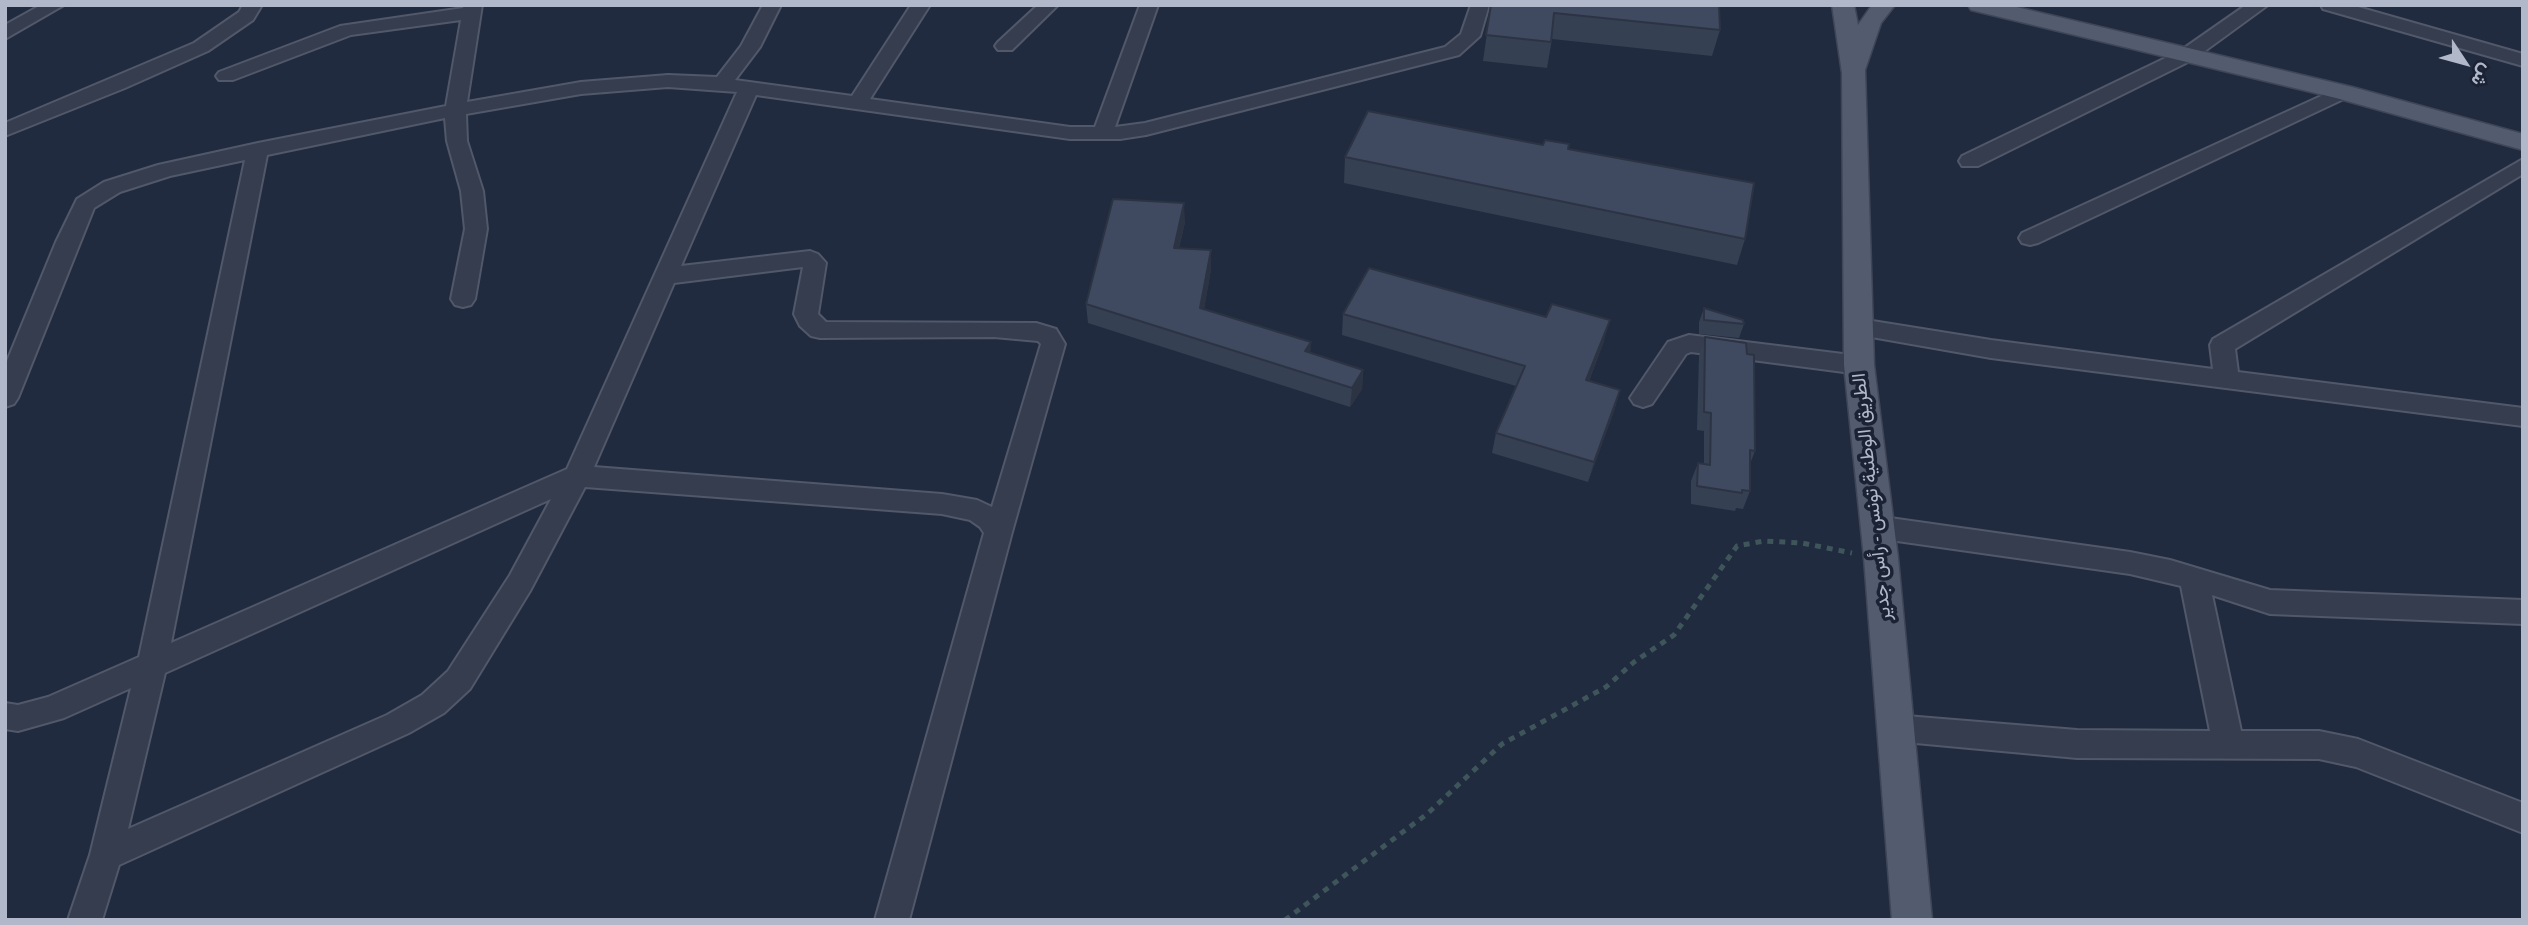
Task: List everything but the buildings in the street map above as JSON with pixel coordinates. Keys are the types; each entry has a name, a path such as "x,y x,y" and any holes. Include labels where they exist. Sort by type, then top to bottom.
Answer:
{"main road":[{"name":"الطريق الوطنية تونس - رأس جدير","path":"1843,5 1854,73 1859,365 1881,558 1912,920"},
{"name":"الطريق الوطنية تونس - رأس جدير","path":"1854,73 1870,22 1884,5"},
{"path":"1964,5 1984,7 2343,92 2523,142"}],"street":[{"path":"5,33 55,5"},
{"path":"5,130 201,47 246,16 253,5"},
{"path":"722,84 750,47 772,5"},
{"path":"858,102 921,5"},
{"path":"1004,46 1049,5"},
{"path":"1103,133 1149,5"},
{"path":"5,398 78,214 90,198 112,187 166,170 456,110 624,83 668,81 722,84 1070,133 1146,129 1452,51 1470,36 1480,5"},
{"path":"1970,161 2187,55 2259,5"},
{"path":"2330,5 2523,60"},
{"path":"226,76 347,30 472,9 456,110 457,141 472,191 476,229 463,299"},
{"path":"106,855 398,724 433,704 459,680 520,583 577,476 749,88"},
{"path":"2030,238 2343,92"},
{"path":"85,920 106,855 152,664 258,149"},
{"path":"2227,378 2222,345 2523,165"},
{"path":"666,276 810,259 815,263 806,314 808,320 820,330 1036,331 1047,335 1053,344 998,532 892,920"},
{"path":"1860,327 1991,349 2523,417"},
{"path":"1643,398 1677,348 1689,343 1859,365"},
{"path":"5,716 18,718 53,709 577,476 942,504 977,511 990,519 998,532"},
{"path":"1876,527 2130,562 2270,602 2523,612"},
{"path":"2194,579 2228,743"},
{"path":"1894,728 2077,744 2319,745 2358,753 2523,818"}],"path":[{"path":"1285,920 1427,814 1502,744 1606,687 1634,662 1674,635 1737,546 1764,541 1802,543 1881,558"}]}
